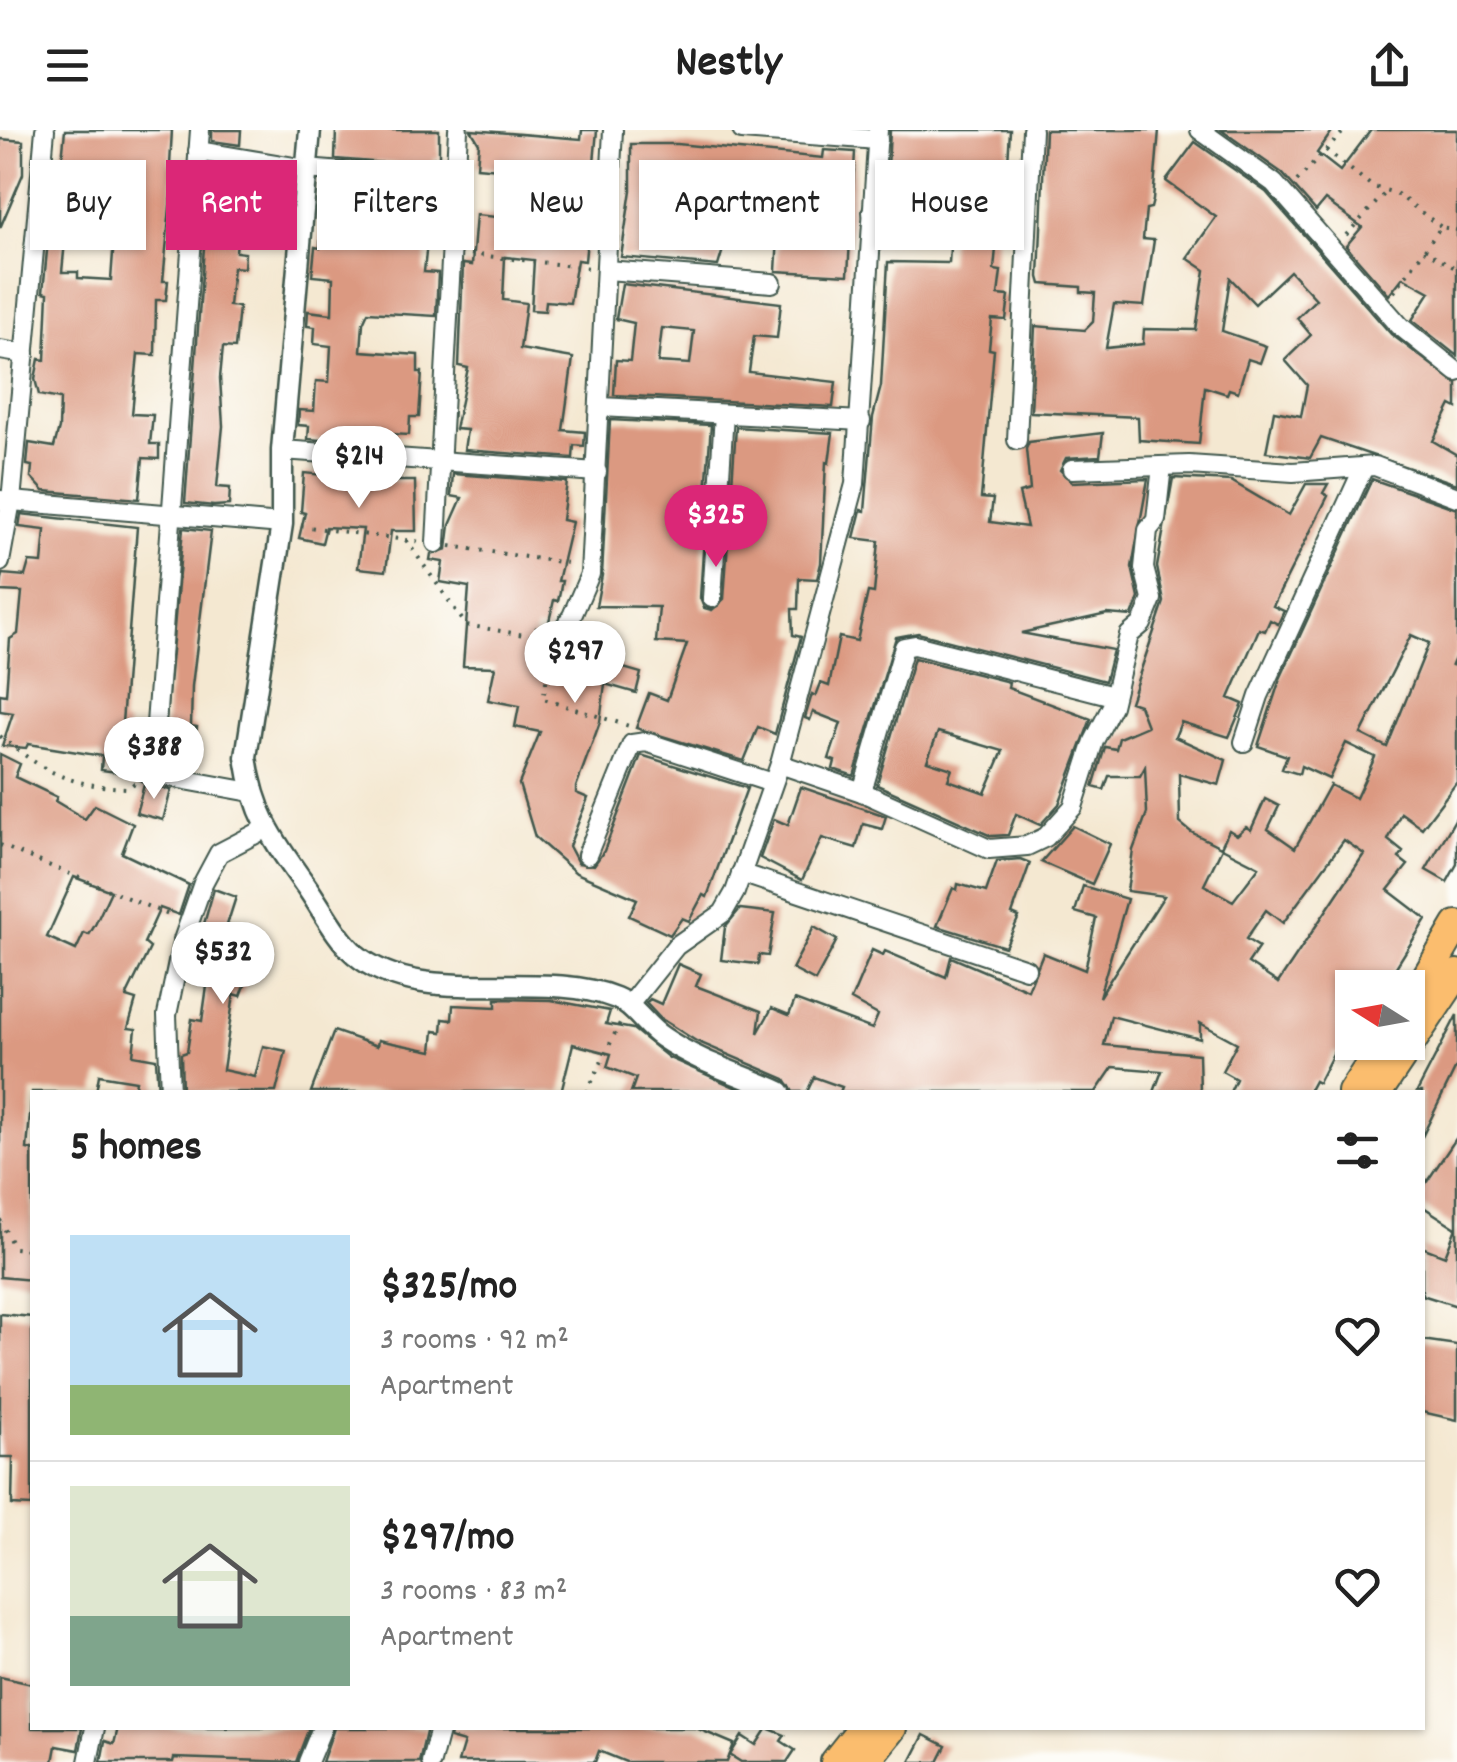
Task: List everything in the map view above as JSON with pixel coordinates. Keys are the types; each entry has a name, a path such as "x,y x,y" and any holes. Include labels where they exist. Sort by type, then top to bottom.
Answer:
{"main road":[{"path":"1425,979 1457,924"},
{"path":"1379,1090 1457,974"},
{"path":"1353,1090 1373,1060"},
{"path":"835,1762 860,1730"},
{"path":"865,1762 890,1730"}],"street":[{"path":"0,562 25,354 45,130"},
{"path":"200,130 156,724 147,772 251,792"},
{"path":"310,130 282,450 282,524 246,756 251,792 265,829 353,953 380,970 419,981 593,992 629,1005 658,1035 695,1058 775,1090"},
{"path":"456,160 458,130"},
{"path":"553,644 572,616 590,574 613,130"},
{"path":"629,1005 676,946 723,914 742,873 780,764 855,484 878,135 742,130"},
{"path":"1017,440 1032,130"},
{"path":"1200,130 1284,194 1382,308 1457,372"},
{"path":"198,151 317,170"},
{"path":"872,212 1026,227"},
{"path":"436,544 444,460 450,252"},
{"path":"607,270 772,283"},
{"path":"0,350 25,354"},
{"path":"601,407 861,421"},
{"path":"712,598 724,414"},
{"path":"282,450 596,472"},
{"path":"780,764 862,792 989,849 1027,846 1058,827 1073,807 1113,696 1129,636 1142,624 1152,598 1144,568 1148,530 1156,520 1162,466"},
{"path":"1072,469 1162,466 1293,472 1375,466 1457,497"},
{"path":"1244,742 1259,696 1364,467"},
{"path":"6,501 282,524"},
{"path":"862,792 904,647 915,645 1113,696"},
{"path":"587,855 632,744 646,742 772,783"},
{"path":"170,1090 167,1015 188,925 218,853 265,829"},
{"path":"742,873 1026,969"},
{"path":"88,1762 94,1730"},
{"path":"308,1762 321,1730"},
{"path":"430,1762 439,1730"}],"path":[{"path":"1284,194 1345,130"},
{"path":"1326,150 1373,187 1386,191 1441,227 1457,230"},
{"path":"1332,250 1386,191"},
{"path":"1382,308 1441,227"},
{"path":"1424,250 1457,269"},
{"path":"450,252 607,270"},
{"path":"406,540 466,625 528,634 553,644 543,699 628,724 632,744"},
{"path":"0,736 50,773 84,786 128,788 147,772"},
{"path":"0,846 188,925"},
{"path":"589,1090 629,1005"},
{"path":"0,1220 14,1248 30,1250"}],"building":[{"path":"65,130 172,130 170,160 166,160 166,300 156,300 155,355 138,354 132,414 153,415 150,444 159,444 159,459 143,458 139,499 44,491 31,477 32,466 27,465 29,443 54,447 59,428 60,399 39,395 35,379 39,359 45,360 48,293 43,292 47,250 64,250 62,272 78,272 78,278 111,280 113,250 146,250 146,160 62,160"},
{"path":"212,130 241,130 240,145 212,141"},
{"path":"336,130 439,130 439,158 434,160 335,159"},
{"path":"471,130 581,139 582,130 597,130 594,160 494,160 494,169 477,167 479,143"},
{"path":"890,130 1010,130 1008,160 888,160"},
{"path":"1045,130 1159,130 1153,200 1151,208 1146,209 1143,239 1154,240 1144,306 1114,304 1106,348 1143,344 1144,329 1196,330 1205,270 1187,258 1216,217 1166,181 1195,142 1266,192 1391,334 1457,384 1457,408 1451,405 1433,441 1457,455 1457,484 1321,438 1310,458 1266,452 1274,411 1301,416 1307,385 1285,360 1311,335 1297,318 1316,299 1290,271 1255,304 1230,278 1222,331 1266,346 1260,363 1248,359 1238,392 1229,389 1227,394 1205,387 1199,444 1139,440 1138,417 1031,412 1035,326 1085,330 1093,322 1095,293 1081,292 1081,287 1041,284"},
{"path":"1221,130 1333,130 1317,153 1340,171 1371,130 1457,130 1457,356 1412,320 1430,292 1403,277 1389,295 1346,246 1362,227 1325,200 1316,211 1282,173"},
{"path":"0,139 23,141 23,174 0,228"},
{"path":"631,144 677,144 823,158 824,150 855,152 855,160 639,160 639,250 723,250 718,266 621,257 631,190"},
{"path":"476,215 494,217 494,250 586,250 585,261 577,260 570,303 546,301 545,311 531,310 534,260 505,257 503,300 526,303 520,349 573,358 563,430 585,432 584,446 574,445 573,458 464,450 467,430 455,429 468,368 459,366 463,264 472,265"},
{"path":"315,247 426,250 424,272 438,273 436,316 368,312 363,323 361,351 418,355 418,372 422,372 419,417 410,417 409,435 390,434 389,445 308,439 309,426 298,425 299,410 314,411 316,381 329,382 331,346 314,344 315,327 307,326 308,311 332,314 333,278 312,276"},
{"path":"204,250 236,250 245,253 244,268 233,267 229,306 239,307 235,348 223,347 220,378 223,426 217,487 230,488 229,505 185,503"},
{"path":"777,250 849,250 848,275 776,271"},
{"path":"950,250 996,250 994,270 1001,271 998,295 1009,296 1006,320 992,319 989,349 994,350 981,498 993,499 990,522 1027,527 1019,493 1030,490 1026,449 1029,442 1103,433 1100,456 1066,458 1060,470 1072,482 1148,479 1132,567 1139,598 1132,616 1107,614 1021,633 1113,650 1105,681 918,633 896,637 854,776 833,769 835,761 829,759 841,723 813,712 810,720 805,718 812,694 816,696 821,683 829,686 839,637 857,641 868,592 874,593 879,541 854,538 861,510 865,511 873,417 881,386 888,262 949,263"},
{"path":"622,284 781,303 777,338 754,336 749,372 836,382 833,407 614,395 616,360 630,361 634,323 616,319","holes":["662,328 694,331 690,364 658,362"]},
{"path":"610,420 711,425 706,492 684,493 681,535 704,536 700,598 704,608 712,610 724,599 736,427 833,433 829,463 826,462 821,563 817,579 799,578 798,609 792,609 793,635 801,637 775,734 758,727 744,761 636,728 649,693 667,700 687,644 656,642 659,607 596,606 602,575"},
{"path":"366,468 383,470 382,481 415,481 416,531 391,531 386,571 358,568 363,529 326,527 322,543 299,538 305,513 301,512 304,473 366,479"},
{"path":"453,474 567,482 562,520 572,522 558,581 562,581 547,630 536,628 532,658 576,666 592,666 593,659 641,673 636,693 605,684 600,722 576,787 576,793 588,798 569,846 578,863 594,865 604,851 641,755 747,788 707,897 703,895 689,921 682,918 670,935 629,916 637,899 576,873 535,837 519,784 540,732 515,727 519,706 488,700 495,667 463,666 469,587 440,582 443,562 430,560 431,554 447,549 450,525 462,498 451,496"},
{"path":"1173,478 1231,481 1289,515 1306,484 1328,484 1323,493 1328,496 1273,606 1284,611 1278,624 1270,620 1265,631 1259,629 1229,698 1243,704 1229,737 1181,722 1175,737 1226,760 1219,785 1179,774 1180,823 1221,847 1229,830 1237,835 1246,827 1251,830 1265,799 1279,806 1268,829 1295,848 1330,785 1356,798 1375,757 1346,743 1329,779 1301,766 1299,774 1282,769 1287,756 1258,746 1280,679 1372,479 1457,509 1457,653 1452,665 1457,666 1457,782 1422,828 1401,813 1388,840 1403,852 1399,858 1408,865 1388,890 1426,919 1394,970 1335,970 1335,1052 1318,1083 1314,1081 1309,1090 1231,1090 1236,1079 1222,1071 1237,1043 1200,1023 1200,1039 1111,1016 1104,1045 1199,1054 1200,1090 1155,1090 1162,1071 1113,1067 1097,1090 841,1090 842,1087 814,1077 808,1090 792,1090 785,1079 696,1041 660,1018 646,1003 650,999 661,1004 678,964 701,974 696,986 761,1011 758,1033 772,1008 789,1015 795,1000 872,1029 878,1015 851,1000 872,950 883,955 885,951 946,977 951,957 1028,990 1043,953 1085,970 1096,918 1075,912 1083,886 1127,899 1099,997 1164,896 1127,891 1133,850 1147,813 1145,767 1140,776 1109,776 1104,790 1093,787 1105,747 1116,749 1119,738 1147,726 1139,705 1130,702 1164,602 1157,567","holes":["1411,635 1429,643 1387,747 1361,734","1344,840 1364,854 1278,983 1248,963 1259,947 1246,939 1266,910 1283,923","1222,848 1259,867 1233,901 1204,885"]},
{"path":"21,514 137,527 122,723 128,724 127,735 141,736 124,773 101,770 102,756 28,744 26,748 2,746 13,713 0,711 0,694 6,695 10,639 18,634 22,592 0,591 3,574 25,576 29,562 42,563 45,530 19,527"},
{"path":"183,528 211,531 192,686 191,726 197,727 194,747 185,746 181,766 162,763"},
{"path":"914,658 1009,682 1008,688 1091,719 1059,804 1040,825 1016,814 1008,835 991,836 877,785","holes":["938,732 1003,751 985,793 948,780 952,769 927,761"]},
{"path":"0,754 20,764 15,777 57,797 55,801 85,819 95,805 133,824 122,853 189,885 179,915 160,908 144,943 150,948 126,997 136,1000 128,1028 136,1029 133,1055 156,1059 158,1090 134,1090 136,1081 99,1075 96,1090 30,1090 27,1149 30,1280 0,1277","holes":["74,877 111,891 89,935 84,933 76,950 47,937"]},
{"path":"144,785 171,790 163,820 136,813"},
{"path":"801,787 886,816 882,829 863,824 856,848 822,838 802,880 760,858 774,819 788,825"},
{"path":"1457,816 1457,864 1447,882 1426,870"},
{"path":"1073,826 1110,844 1092,884 1041,862"},
{"path":"1020,859 1030,863 1012,914 1019,917 1005,947 937,926 953,888 957,890 958,884 986,892 997,861"},
{"path":"214,889 236,897 227,925 263,938 241,996 234,994 223,1070 255,1077 263,1046 286,1051 276,1090 182,1090 181,1054 187,1052 192,1019 202,1021 207,986 188,980"},
{"path":"740,909 775,913 768,956 759,955 758,964 721,960 725,927"},
{"path":"814,927 837,940 815,981 792,969"},
{"path":"496,999 551,1000 610,1011 606,1024 633,1029 669,1058 741,1090 632,1090 636,1078 607,1067 611,1054 573,1044 562,1090 312,1090 334,1031 377,1046 378,1040 432,1051 434,1031 442,1032 443,1019 452,1020 453,1005 496,1007"},
{"path":"1457,1015 1457,1065 1425,1131 1425,1090 1418,1090"},
{"path":"1457,1137 1457,1306 1425,1296 1425,1248 1445,1256 1456,1228 1425,1208 1425,1185"},
{"path":"0,1314 30,1317 30,1506 12,1505 13,1457 0,1457"},
{"path":"1425,1340 1457,1345 1457,1420 1425,1413"},
{"path":"0,1677 30,1684 30,1730 82,1730 78,1750 56,1746 53,1762 0,1762"},
{"path":"118,1730 308,1730 296,1762 174,1758 173,1762 101,1762 105,1741 114,1744"},
{"path":"333,1730 427,1730 419,1762 322,1762"},
{"path":"452,1730 701,1730 734,1744 727,1762 626,1762 599,1751 595,1762 458,1762 464,1742 450,1738"},
{"path":"766,1730 772,1730 785,1735 781,1741 795,1750 787,1762 741,1762 730,1755 742,1736 756,1745"},
{"path":"924,1735 946,1746 938,1762 910,1762"}]}
